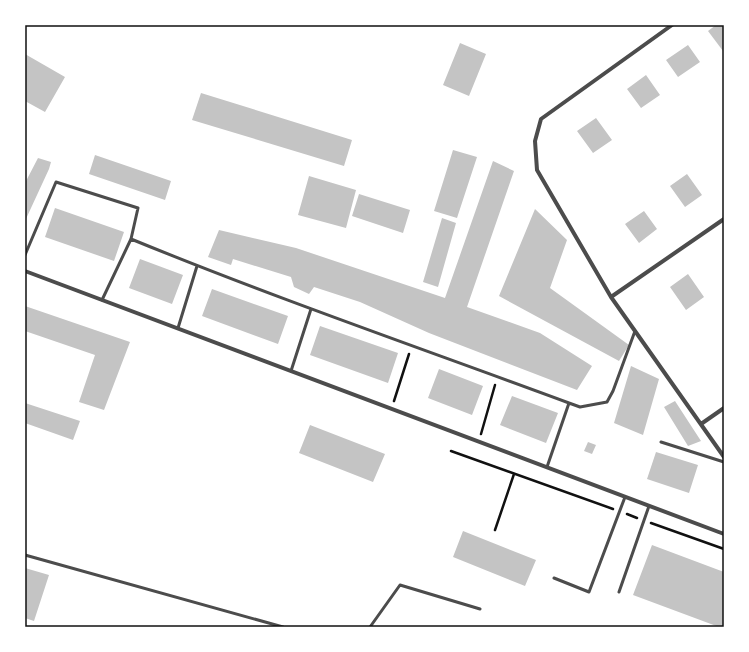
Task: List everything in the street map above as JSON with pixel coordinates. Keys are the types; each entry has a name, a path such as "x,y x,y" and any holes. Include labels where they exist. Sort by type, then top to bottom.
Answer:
{"street":[{"path":"672,25 541,119 535,140 537,170 612,297 724,457"},
{"path":"612,297 724,219"},
{"path":"25,271 724,534"},
{"path":"701,424 724,408"}],"lane":[{"path":"25,255 56,182 138,208 130,239 102,300"},
{"path":"130,239 311,309 580,407 607,402 614,392 635,331"},
{"path":"178,328 197,266"},
{"path":"291,371 311,309"},
{"path":"547,467 569,402"},
{"path":"660,442 724,462"},
{"path":"554,578 589,592 625,497"},
{"path":"619,592 649,506"},
{"path":"25,556 283,627"},
{"path":"370,627 400,585 480,608"}],"path":[{"path":"392,409 412,346"},
{"path":"478,442 497,376"},
{"path":"451,451 724,549"},
{"path":"495,530 514,474"}],"building":[{"path":"716,25 724,25 723,51 708,31"},
{"path":"460,43 486,54 469,96 443,85"},
{"path":"688,45 700,62 678,77 666,60"},
{"path":"25,54 65,77 45,112 25,101"},
{"path":"646,75 660,95 641,108 627,89"},
{"path":"201,93 352,140 344,166 192,120"},
{"path":"596,118 612,140 593,153 577,131"},
{"path":"453,150 477,157 457,218 434,211"},
{"path":"95,155 171,181 165,200 89,174"},
{"path":"38,158 51,162 25,221 25,183"},
{"path":"493,161 514,171 467,307 540,333 592,366 577,390 429,333 360,302 314,287 309,294 294,287 291,277 233,259 231,265 208,257 219,230 296,248 445,298"},
{"path":"687,174 702,195 685,207 670,186"},
{"path":"309,176 356,190 346,228 298,215"},
{"path":"359,194 410,210 403,233 352,216"},
{"path":"55,208 124,232 114,261 45,237"},
{"path":"535,209 567,240 550,288 629,345 619,361 499,296"},
{"path":"644,211 657,229 639,243 625,224"},
{"path":"442,218 456,223 438,287 423,282"},
{"path":"140,259 183,275 172,304 129,288"},
{"path":"688,274 704,297 686,310 670,287"},
{"path":"212,289 288,316 278,344 202,316"},
{"path":"25,306 130,342 104,410 79,402 95,355 25,331"},
{"path":"320,326 398,353 388,383 310,355"},
{"path":"631,366 659,379 643,435 614,423"},
{"path":"439,369 483,386 472,415 428,398"},
{"path":"512,396 558,413 546,443 500,425"},
{"path":"675,401 701,441 688,446 664,407"},
{"path":"25,403 80,421 73,440 25,423"},
{"path":"310,425 385,454 373,482 299,453"},
{"path":"588,442 596,445 592,454 584,451"},
{"path":"656,452 698,465 689,493 647,479"},
{"path":"463,531 536,560 525,586 453,557"},
{"path":"652,545 724,572 724,627 719,627 633,595"},
{"path":"25,568 49,575 34,621 25,618"}]}
